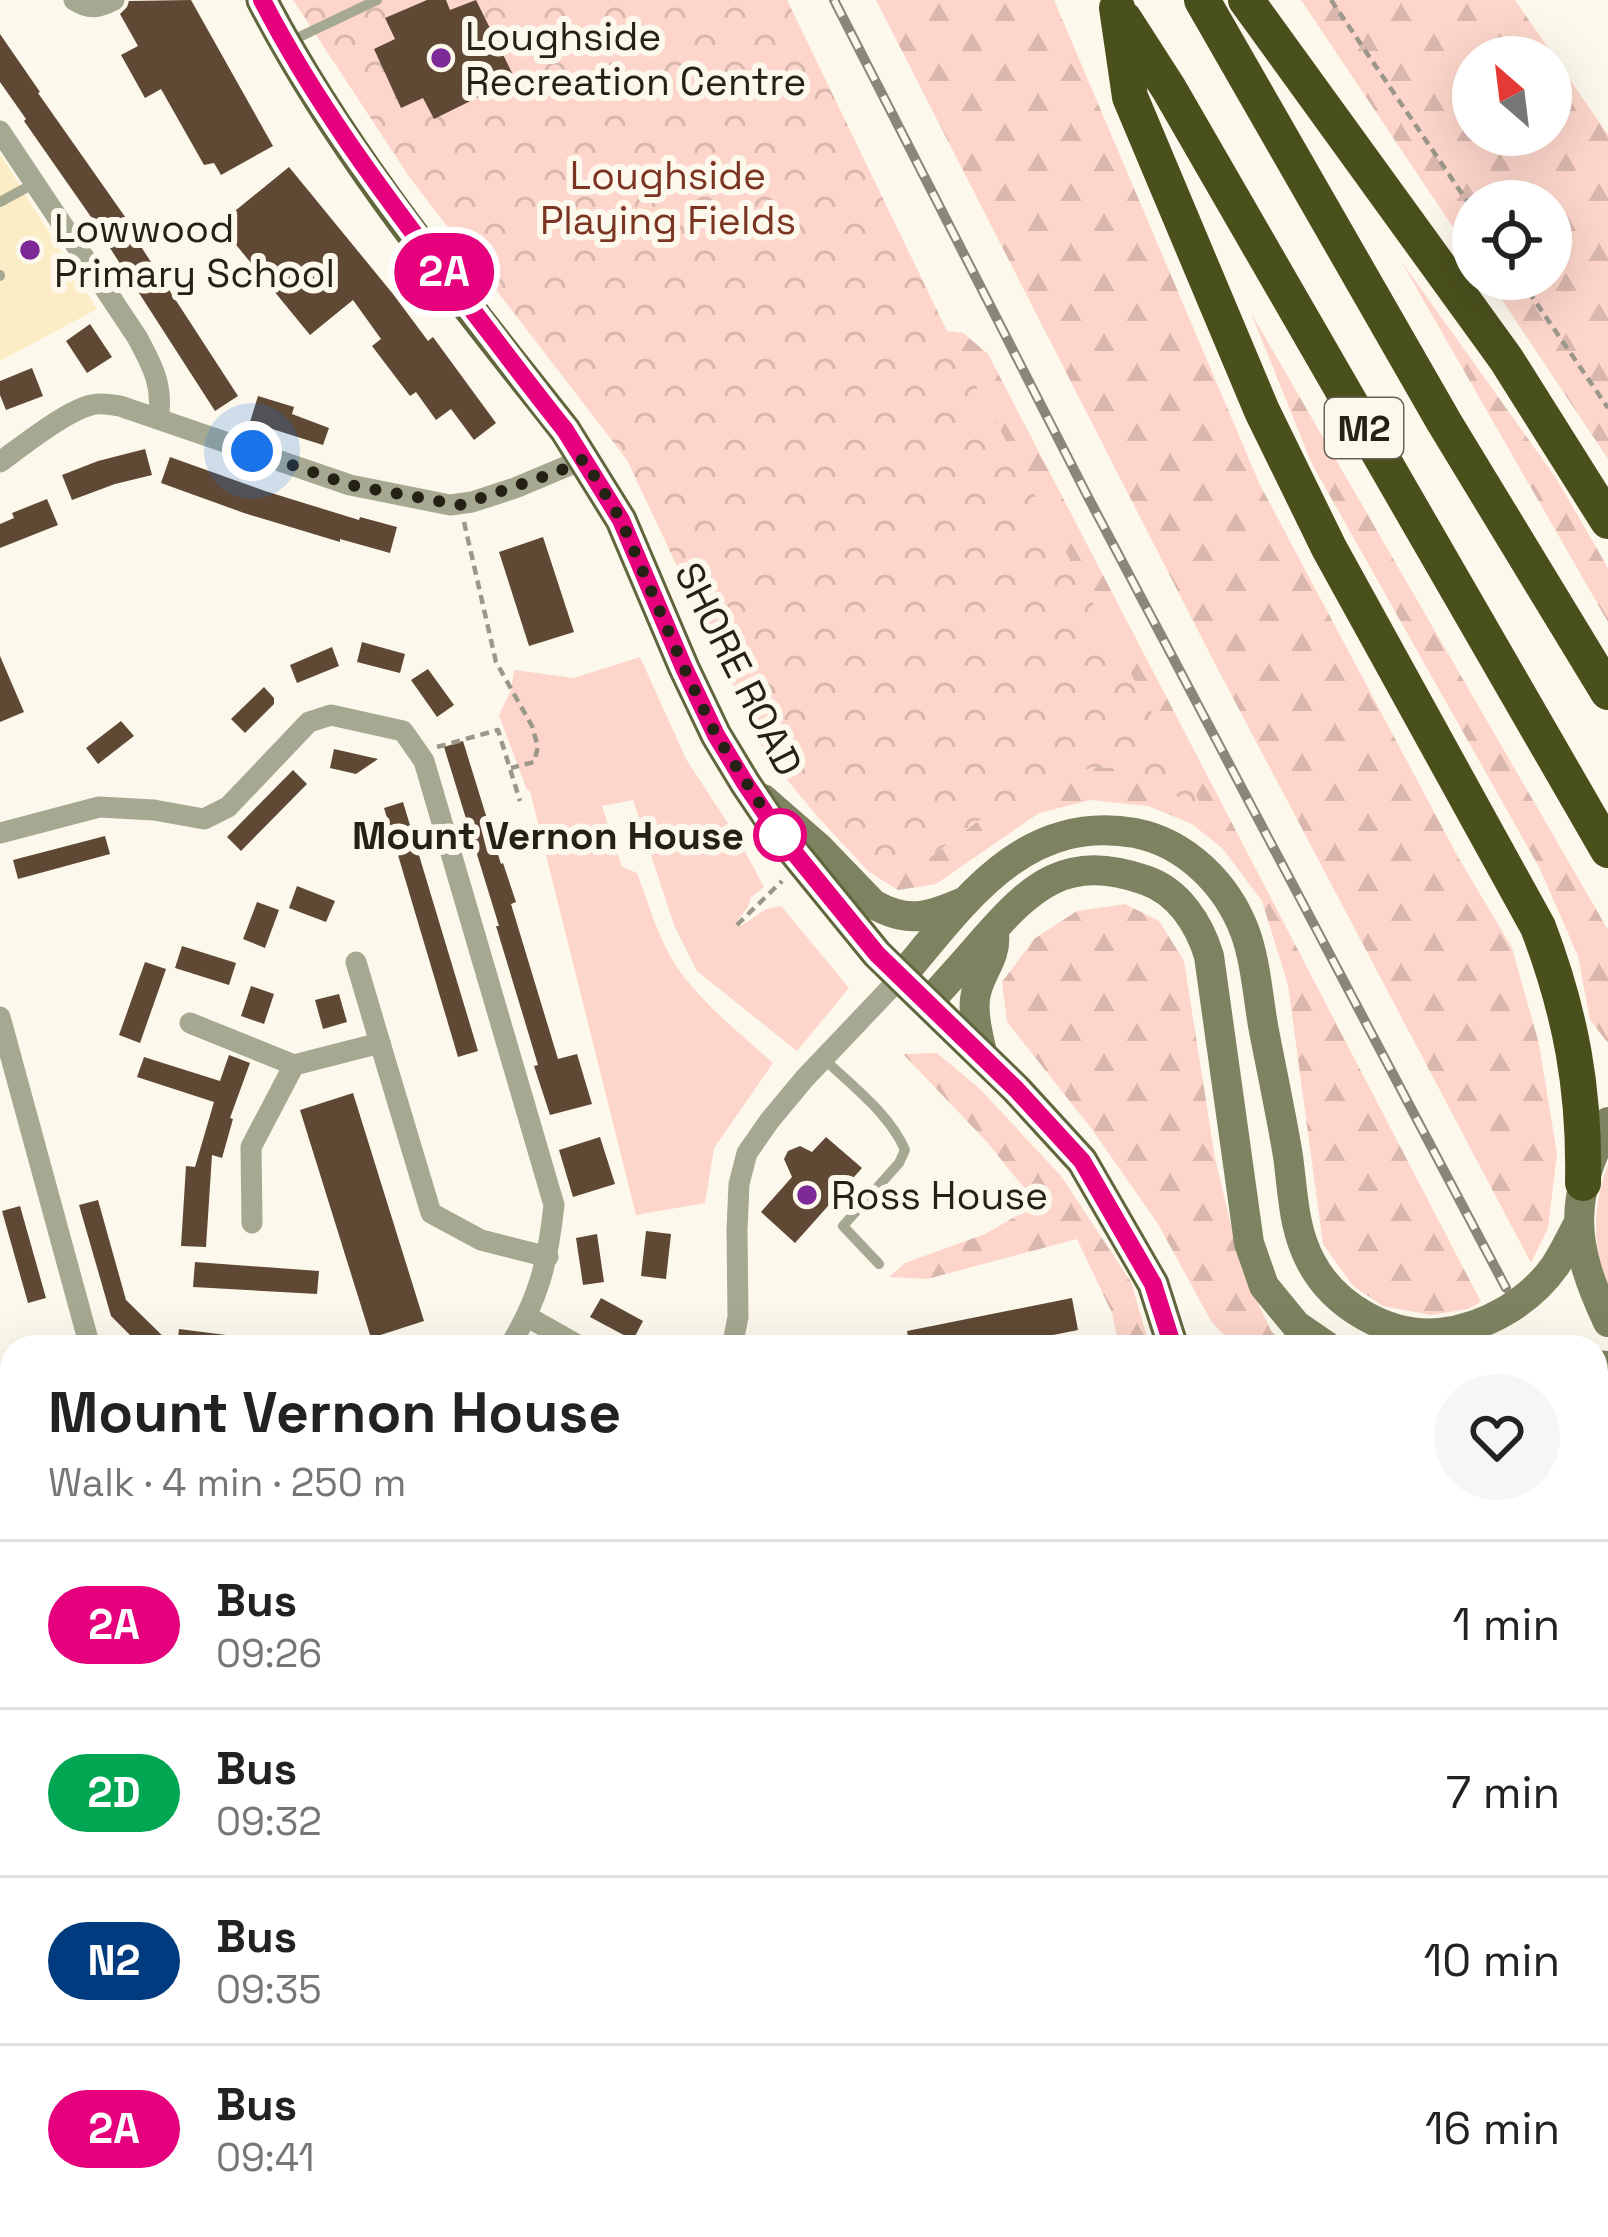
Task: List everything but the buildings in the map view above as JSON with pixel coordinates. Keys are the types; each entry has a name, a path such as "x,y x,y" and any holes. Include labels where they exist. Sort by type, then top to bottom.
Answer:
{"highway":[{"name":"M2","path":"1202,0 1444,422 1608,692"},
{"path":"1246,0 1506,359 1608,521"},
{"name":"M2","path":"1115,4 1608,850"},
{"path":"1115,4 1130,97 1262,411 1329,548 1538,927 1572,1034 1584,1131 1583,1183"}],"main road":[{"name":"SHORE ROAD","path":"262,0 284,44 382,193 584,459 621,520 716,735 780,835 901,977 1082,1161 1153,1284 1169,1335"}],"street":[{"path":"74,0 86,8 113,0"},
{"path":"0,131 157,373 158,419"},
{"path":"0,462 87,406 101,404 120,406 350,485 460,505 584,459"},
{"path":"0,832 100,808 154,810 204,819 228,807 309,722 331,715 403,730 424,761 554,1205 548,1257 528,1317 516,1335"},
{"path":"745,783 818,847 873,904 895,916 919,918 971,898"},
{"path":"734,1335 740,1184 747,1153 823,1058 1006,863 1034,845 1069,832 1108,829 1168,844 1208,873 1235,911 1246,935 1288,1157 1295,1222 1313,1267 1350,1308 1370,1319 1430,1334 1456,1331 1486,1322 1522,1299 1554,1268 1577,1226 1583,1183 1608,1122"},
{"path":"927,1004 1038,885 1066,874 1103,869 1153,882 1175,899 1196,921 1209,956 1249,1243 1264,1286 1311,1335"},
{"path":"982,1057 974,1003 996,948 993,929"},
{"path":"356,962 431,1214 481,1240 548,1257"},
{"path":"0,1017 87,1335"},
{"path":"190,1023 294,1065 380,1043"},
{"path":"252,1223 251,1147 294,1065"},
{"path":"1577,1226 1592,1287 1608,1322"},
{"path":"528,1317 560,1335"}],"lane":[{"path":"284,44 377,0"},
{"path":"0,202 33,184"},
{"path":"823,1058 885,1119 905,1150 843,1226 879,1264"}],"path":[{"path":"1331,0 1453,180"},
{"path":"1534,300 1608,408"},
{"path":"460,505 496,662 532,725 538,747 534,763 511,768"},
{"path":"417,752 498,730 520,801"},
{"path":"737,925 782,881"}],"shaded area":[{"name":"Lowwood Primary School","path":"0,154 97,309 0,361"}],"green space":[{"name":"Loughside Playing Fields","path":"293,0 787,0 947,331 1205,812 1128,768 1093,767 1052,782 978,821 933,855 893,876 869,872 765,753 627,460 410,178"},
{"path":"876,0 1054,0 1260,485 1458,857 1512,948 1539,1044 1557,1154 1548,1228 1531,1263 1213,660"},
{"path":"1301,0 1515,0 1540,36 1452,36 1452,156 1572,156 1572,83 1608,135 1608,459 1502,300 1572,300 1572,180 1452,180 1452,226"},
{"path":"1401,261 1556,478 1608,568 1608,622"},
{"path":"1251,313 1608,930 1608,1043 1590,1020 1578,956 1539,867 1312,464"},
{"path":"947,331 963,333 988,354 1481,1302 1431,1315 1383,1306 1353,1286 1323,1244 1288,985 1262,901 1223,849 1192,824 1148,806 1090,800 1039,813 936,884 898,890 869,872 894,876 933,855 978,821 1052,782 1093,767 1128,768 1203,809"},
{"path":"640,657 686,759 764,887 751,897 737,921 741,926 766,909 781,906 849,988 797,1051 697,971 674,925 633,800 602,806 622,867 637,873 676,965 704,1000 773,1063 714,1148 705,1203 636,1215 530,791 499,715 514,670 574,678"},
{"path":"1125,904 1159,921 1184,961 1215,1158 1241,1267 1275,1335 1224,1335 1211,1321 1158,1224 1091,1128 1007,1022 1002,982 1034,939 1077,911"},
{"path":"937,1053 979,1088 1061,1176 1131,1282 1146,1335 1117,1335 1112,1313 1077,1239 927,1279 889,1277 905,1263 985,1234 1037,1204 987,1142 903,1054"},
{"path":"1608,1164 1608,1286 1596,1225"}],"railway":[{"path":"834,0 1088,497 1506,1288"}],"bus line":[{"name":"2A","path":"262,0 284,44 382,193 584,459 621,520 716,735 780,835 877,954 1016,1089 1082,1161 1153,1284 1170,1335"}],"place":[{"name":"Loughside Recreation Centre","path":"441,58"},
{"name":"Lowwood Primary School","path":"30,250"},
{"name":"Mount Vernon House","path":"780,835"},
{"name":"Ross House","path":"807,1195"}],"route":[{"path":"252,451 350,485 450,505 514,488 584,459 621,520 716,735 780,835"}]}
